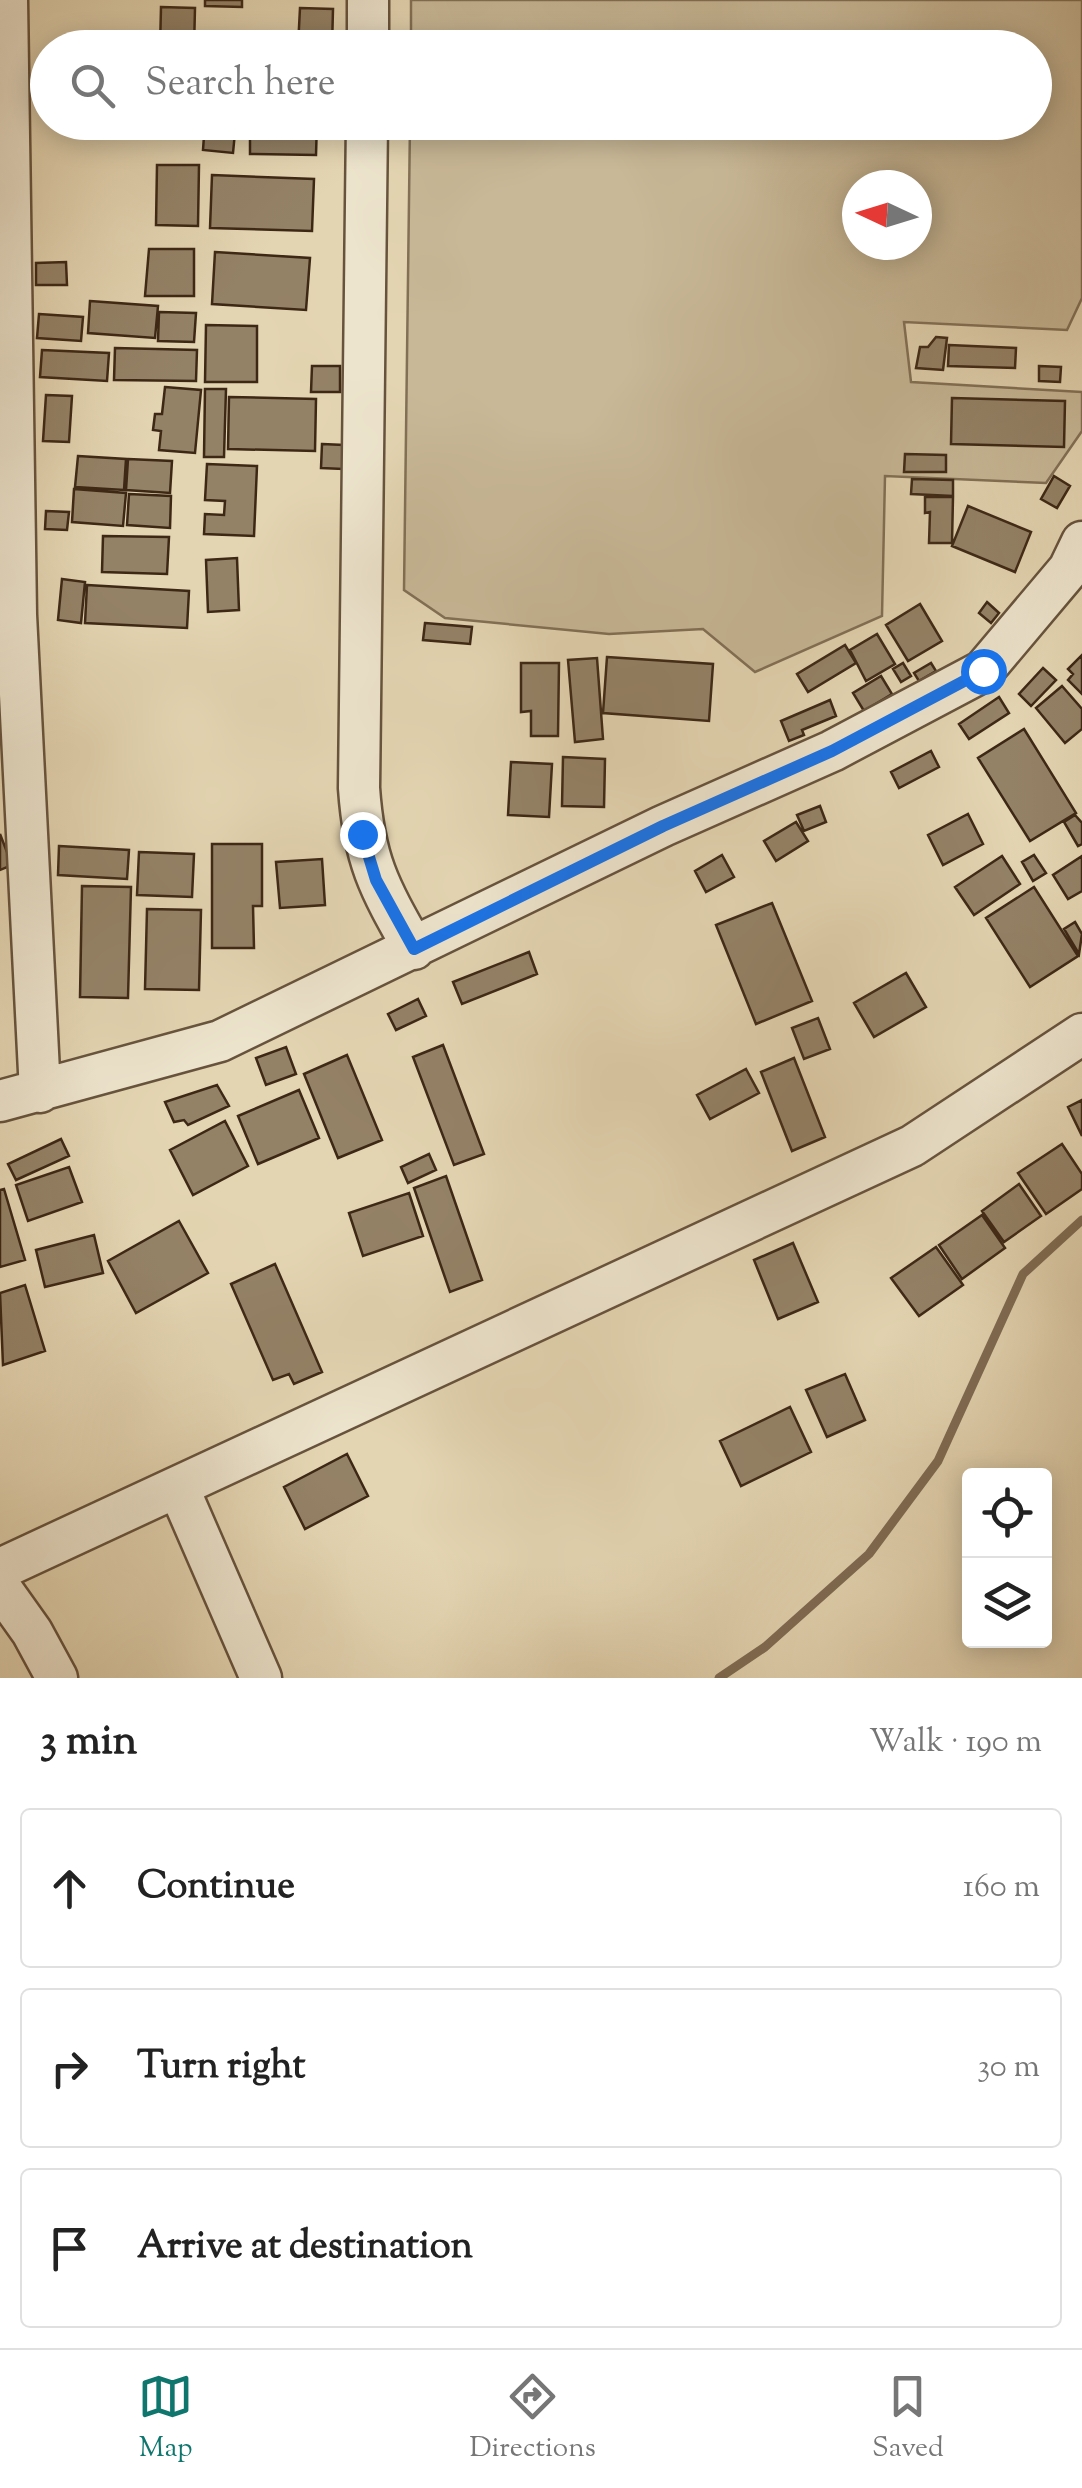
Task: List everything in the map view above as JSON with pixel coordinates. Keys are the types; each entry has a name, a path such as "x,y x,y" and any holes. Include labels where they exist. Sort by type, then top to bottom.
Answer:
{"street":[{"path":"7,0 8,622 40,1092"},
{"path":"368,0 368,30"},
{"path":"367,140 359,788 362,834 376,880 414,949"},
{"path":"0,1101 220,1041 663,826 832,751 983,671 1078,564"},
{"path":"0,1569 912,1146 1082,1034"},
{"path":"178,1487 261,1678"},
{"path":"0,1586 57,1678"}],"shaded area":[{"path":"411,0 1082,0 1082,298 1067,330 904,322 911,382 1082,392 1082,431 1046,483 885,476 882,616 755,672 703,629 609,634 445,618 404,590 410,140 1052,140 1052,30 411,30"}],"building":[{"path":"205,0 242,0 242,7 205,6"},
{"path":"161,7 195,8 194,30 160,30"},
{"path":"300,8 333,9 332,30 299,30"},
{"path":"204,140 234,140 233,153 203,150"},
{"path":"250,140 316,140 316,155 250,154"},
{"path":"157,165 199,165 198,226 156,225"},
{"path":"212,175 314,179 312,231 210,228"},
{"path":"149,249 194,249 194,296 145,296"},
{"path":"215,252 310,258 306,310 212,304"},
{"path":"66,262 67,285 36,285 36,263"},
{"path":"90,301 158,306 155,338 88,333"},
{"path":"159,312 196,313 194,342 158,341"},
{"path":"39,314 83,317 81,341 37,338"},
{"path":"206,325 257,326 257,382 205,382"},
{"path":"936,337 947,338 943,370 916,368 920,347 928,347"},
{"path":"949,345 1016,348 1015,368 948,366"},
{"path":"115,348 197,350 196,381 114,380"},
{"path":"42,350 109,353 107,381 40,377"},
{"path":"312,366 340,366 340,392 311,392"},
{"path":"1039,366 1061,367 1060,382 1039,381"},
{"path":"165,387 201,390 195,453 159,450 161,431 153,430 155,414 162,414"},
{"path":"205,389 226,389 224,457 204,457"},
{"path":"46,395 72,396 69,442 43,441"},
{"path":"229,397 316,399 315,451 228,449"},
{"path":"952,398 1065,401 1064,447 951,444"},
{"path":"322,444 344,445 343,469 321,468"},
{"path":"905,454 946,455 946,472 904,472"},
{"path":"78,456 126,459 124,490 75,487"},
{"path":"128,459 172,461 170,493 126,490"},
{"path":"207,464 257,466 254,536 204,534 205,514 224,515 225,501 205,500"},
{"path":"1054,476 1070,486 1057,508 1041,499"},
{"path":"912,479 953,480 953,496 911,494"},
{"path":"74,489 126,493 123,526 72,522"},
{"path":"129,494 171,496 170,528 127,525"},
{"path":"925,497 953,497 952,543 929,543 930,512 925,513"},
{"path":"968,506 1031,532 1015,572 952,546"},
{"path":"46,511 69,512 67,530 45,529"},
{"path":"103,536 169,537 167,574 102,572"},
{"path":"237,558 239,610 208,612 206,560"},
{"path":"62,579 85,582 81,623 58,620"},
{"path":"87,585 189,591 187,628 85,623"},
{"path":"987,602 999,613 991,623 979,613"},
{"path":"920,604 942,641 908,661 886,625"},
{"path":"425,623 472,627 470,644 423,640"},
{"path":"877,634 895,664 866,681 850,650"},
{"path":"845,645 856,663 808,692 797,674"},
{"path":"1082,655 1082,694 1068,680 1073,674 1068,669"},
{"path":"607,657 713,664 709,721 603,713"},
{"path":"597,658 603,739 575,742 568,660"},
{"path":"521,663 559,663 558,736 531,736 531,711 521,712"},
{"path":"903,663 911,676 901,682 893,669"},
{"path":"931,663 936,671 919,681 914,673"},
{"path":"1043,668 1056,680 1031,706 1019,694"},
{"path":"881,676 892,694 864,711 853,693"},
{"path":"1062,686 1082,709 1082,729 1065,743 1036,708"},
{"path":"999,697 1009,713 969,739 959,724"},
{"path":"830,700 836,716 802,730 804,735 789,741 781,721"},
{"path":"1024,729 1076,813 1030,841 978,758"},
{"path":"931,751 939,767 899,788 891,772"},
{"path":"563,757 605,759 604,807 562,806"},
{"path":"511,762 552,764 549,817 508,815"},
{"path":"820,806 826,822 804,831 797,815"},
{"path":"968,814 983,844 943,865 928,835"},
{"path":"1075,815 1082,823 1082,844 1078,846 1064,822"},
{"path":"796,822 808,841 776,861 764,841"},
{"path":"0,834 12,865 0,870"},
{"path":"212,844 262,844 262,906 253,906 254,948 212,948"},
{"path":"59,846 129,850 127,879 58,875"},
{"path":"139,852 194,854 192,897 137,895"},
{"path":"722,855 734,877 706,892 695,871"},
{"path":"1034,855 1046,873 1033,881 1022,862"},
{"path":"1002,856 1020,884 974,915 955,887"},
{"path":"1082,856 1082,891 1068,899 1053,875"},
{"path":"322,859 325,905 280,908 276,862"},
{"path":"82,886 131,887 128,998 80,997"},
{"path":"1034,887 1078,956 1030,987 986,918"},
{"path":"772,903 812,1001 756,1024 716,925"},
{"path":"147,909 201,910 199,990 145,989"},
{"path":"1075,922 1082,934 1079,954 1064,929"},
{"path":"529,952 537,974 462,1004 453,982"},
{"path":"906,973 926,1007 874,1037 854,1003"},
{"path":"418,999 426,1016 396,1030 388,1014"},
{"path":"818,1018 830,1049 804,1059 792,1028"},
{"path":"443,1045 484,1154 454,1165 413,1057"},
{"path":"286,1047 296,1074 266,1085 256,1058"},
{"path":"347,1055 382,1140 338,1158 304,1074"},
{"path":"794,1058 825,1137 792,1151 761,1072"},
{"path":"746,1069 759,1093 710,1119 697,1095"},
{"path":"217,1085 229,1106 188,1125 184,1120 174,1122 165,1102"},
{"path":"299,1090 319,1138 258,1164 238,1116"},
{"path":"1082,1100 1082,1136 1068,1107"},
{"path":"225,1121 248,1166 193,1195 170,1150"},
{"path":"61,1139 69,1156 16,1180 8,1164"},
{"path":"1062,1144 1082,1174 1082,1189 1046,1214 1018,1173"},
{"path":"429,1154 436,1170 408,1183 401,1167"},
{"path":"69,1167 82,1202 28,1221 16,1185"},
{"path":"446,1176 482,1280 450,1292 414,1188"},
{"path":"1019,1184 1041,1216 1004,1242 982,1211"},
{"path":"4,1189 25,1260 0,1267 0,1190"},
{"path":"409,1193 423,1236 363,1256 349,1213"},
{"path":"982,1215 1005,1248 962,1279 939,1245"},
{"path":"179,1221 208,1273 136,1313 108,1261"},
{"path":"94,1235 103,1273 45,1287 36,1250"},
{"path":"793,1243 818,1302 778,1319 754,1260"},
{"path":"936,1247 963,1285 919,1316 891,1278"},
{"path":"275,1264 322,1372 294,1384 289,1374 273,1380 231,1284"},
{"path":"25,1285 45,1351 3,1365 0,1293"},
{"path":"845,1374 865,1420 827,1437 806,1390"},
{"path":"790,1407 811,1452 741,1486 720,1441"},
{"path":"347,1454 368,1496 305,1529 284,1487"}],"waterway":[{"path":"719,1678 765,1647 869,1554 938,1461 1023,1274 1082,1220"}],"route":[{"path":"362,834 376,880 414,949 663,826 832,751 983,671"}]}
